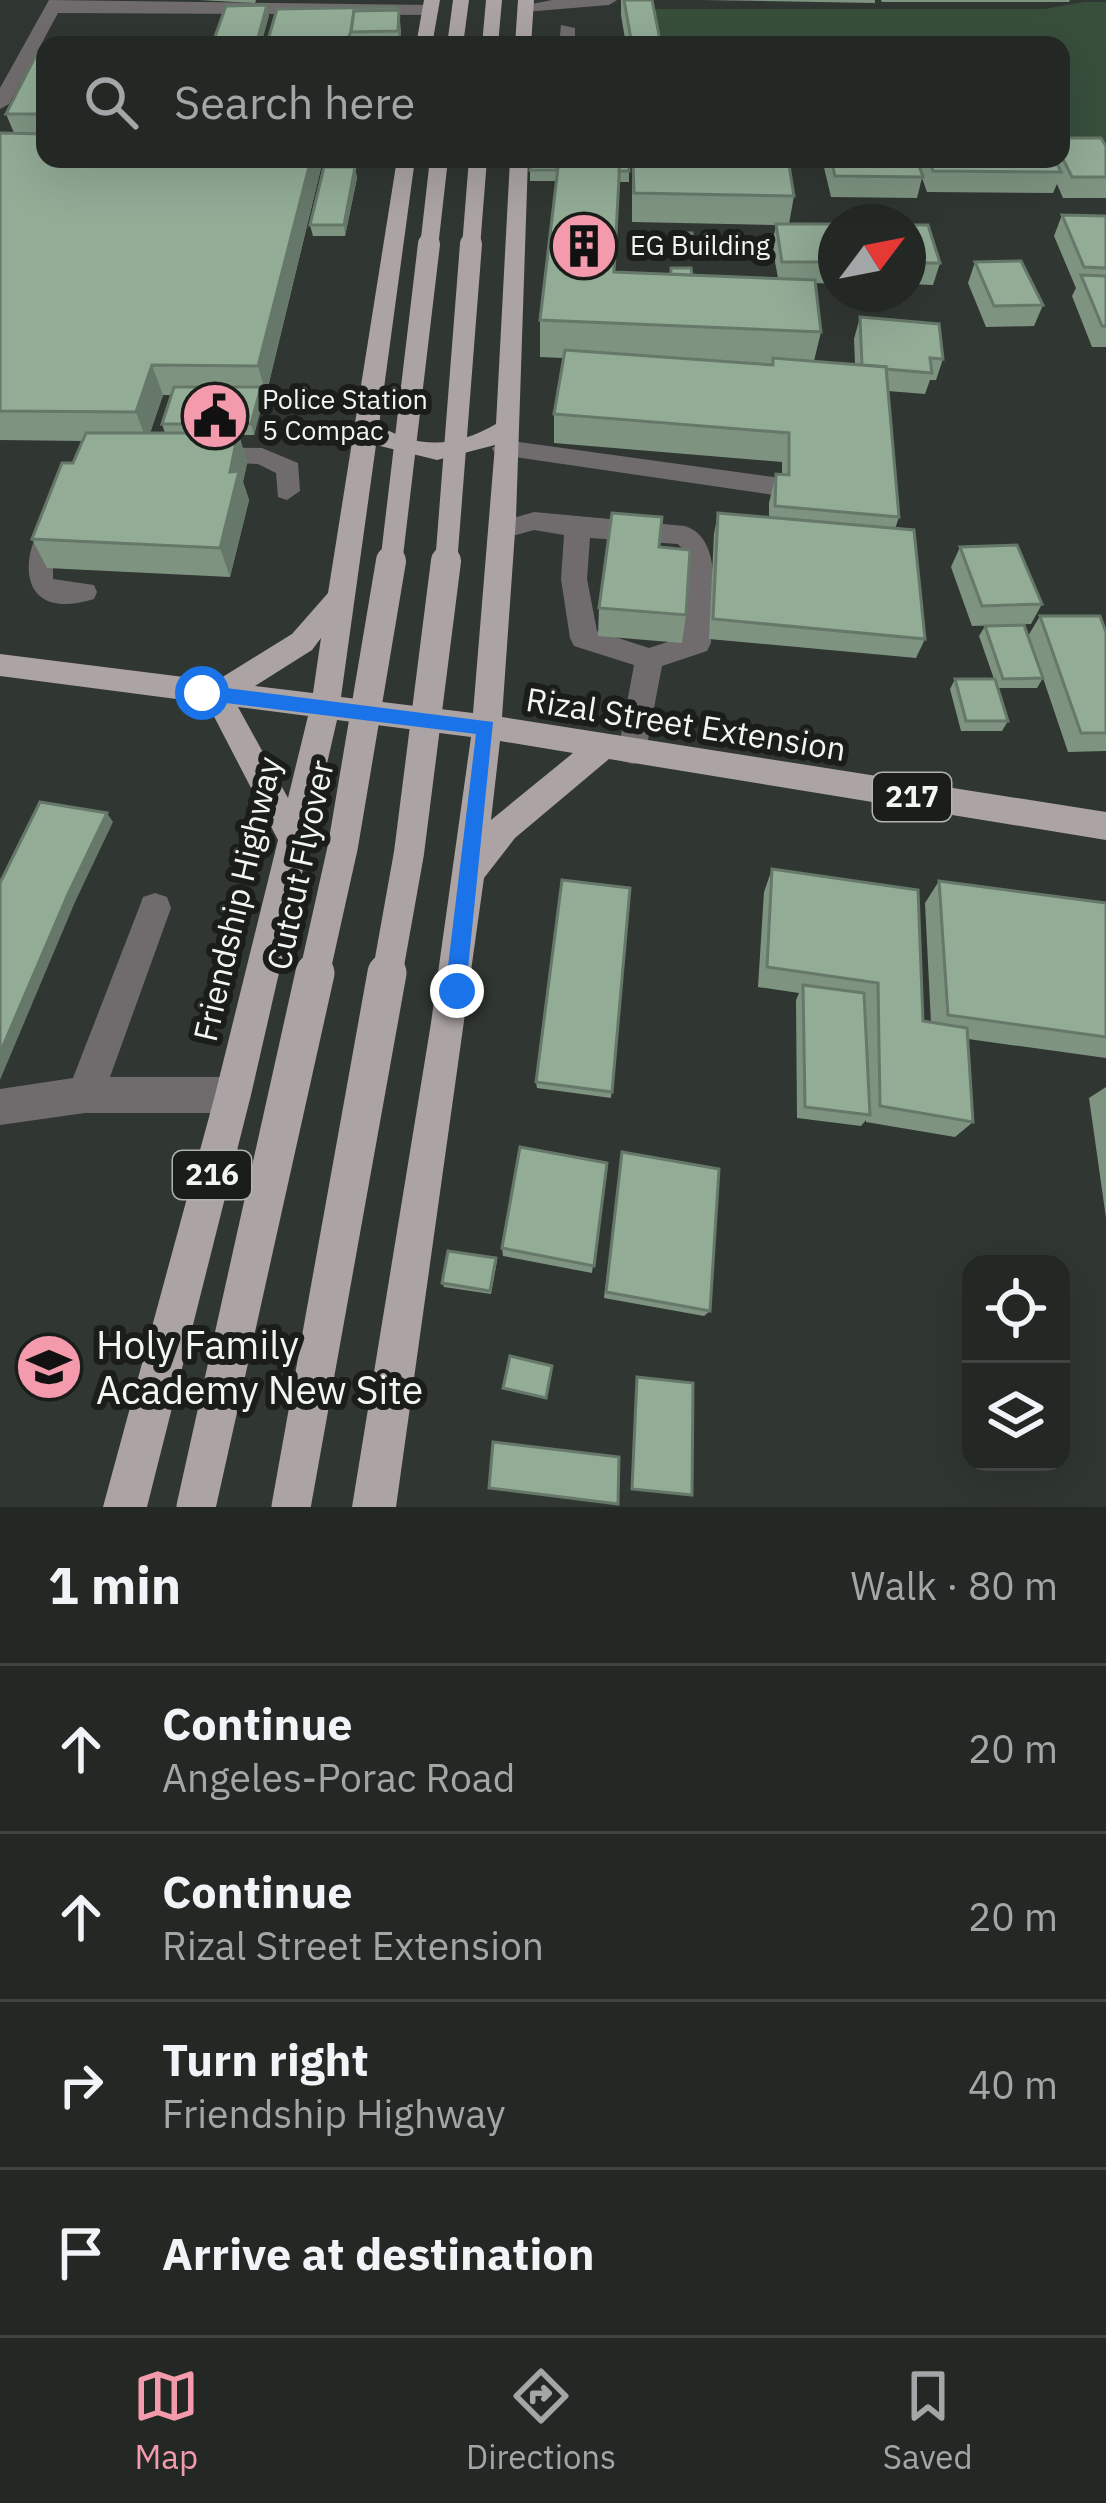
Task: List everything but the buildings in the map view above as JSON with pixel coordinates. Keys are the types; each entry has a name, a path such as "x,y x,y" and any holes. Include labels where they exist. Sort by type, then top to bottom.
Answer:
{"main road":[{"path":"455,36 460,0"},
{"path":"491,36 494,0"},
{"path":"524,36 525,3"},
{"path":"426,36 431,5"},
{"name":"Friendship Highway","path":"125,1507 233,1095 325,707 405,168"},
{"name":"Cutcut Flyover","path":"196,1507 343,846 389,580 438,168"},
{"path":"291,1507 409,853 445,579 477,168"},
{"path":"374,1507 457,991 487,728 502,530 518,168"},
{"path":"368,429 401,449 431,452 505,438"},
{"path":"295,842 217,695 302,642 328,617 343,591"},
{"name":"217","path":"0,665 325,707"},
{"name":"Rizal Street Extension","path":"325,707 487,728 1106,826"},
{"path":"469,873 504,828 617,750"}],"street":[{"path":"525,3 608,0"},
{"path":"37,36 55,4 431,5"},
{"path":"0,104 36,39"},
{"path":"505,438 781,487"},
{"path":"180,455 274,459 289,469 287,491"},
{"path":"67,501 37,575 46,589 84,592"},
{"path":"502,530 534,520 576,528 685,535 698,550 698,643 649,659 584,638 574,592 579,556 576,528"},
{"path":"617,750 649,659"},
{"path":"85,1095 155,908"},
{"path":"0,1106 85,1095 233,1095"}],"green space":[{"path":"1106,2 1106,141 1070,140 1070,36 661,36 655,9 1044,9"}],"place":[{"name":"EG Building","path":"584,246"},
{"name":"Police Station 5 Compac","path":"215,416"},
{"name":"Holy Family Academy New Site","path":"49,1367"}],"route":[{"path":"202,693 487,728 457,991"}]}
